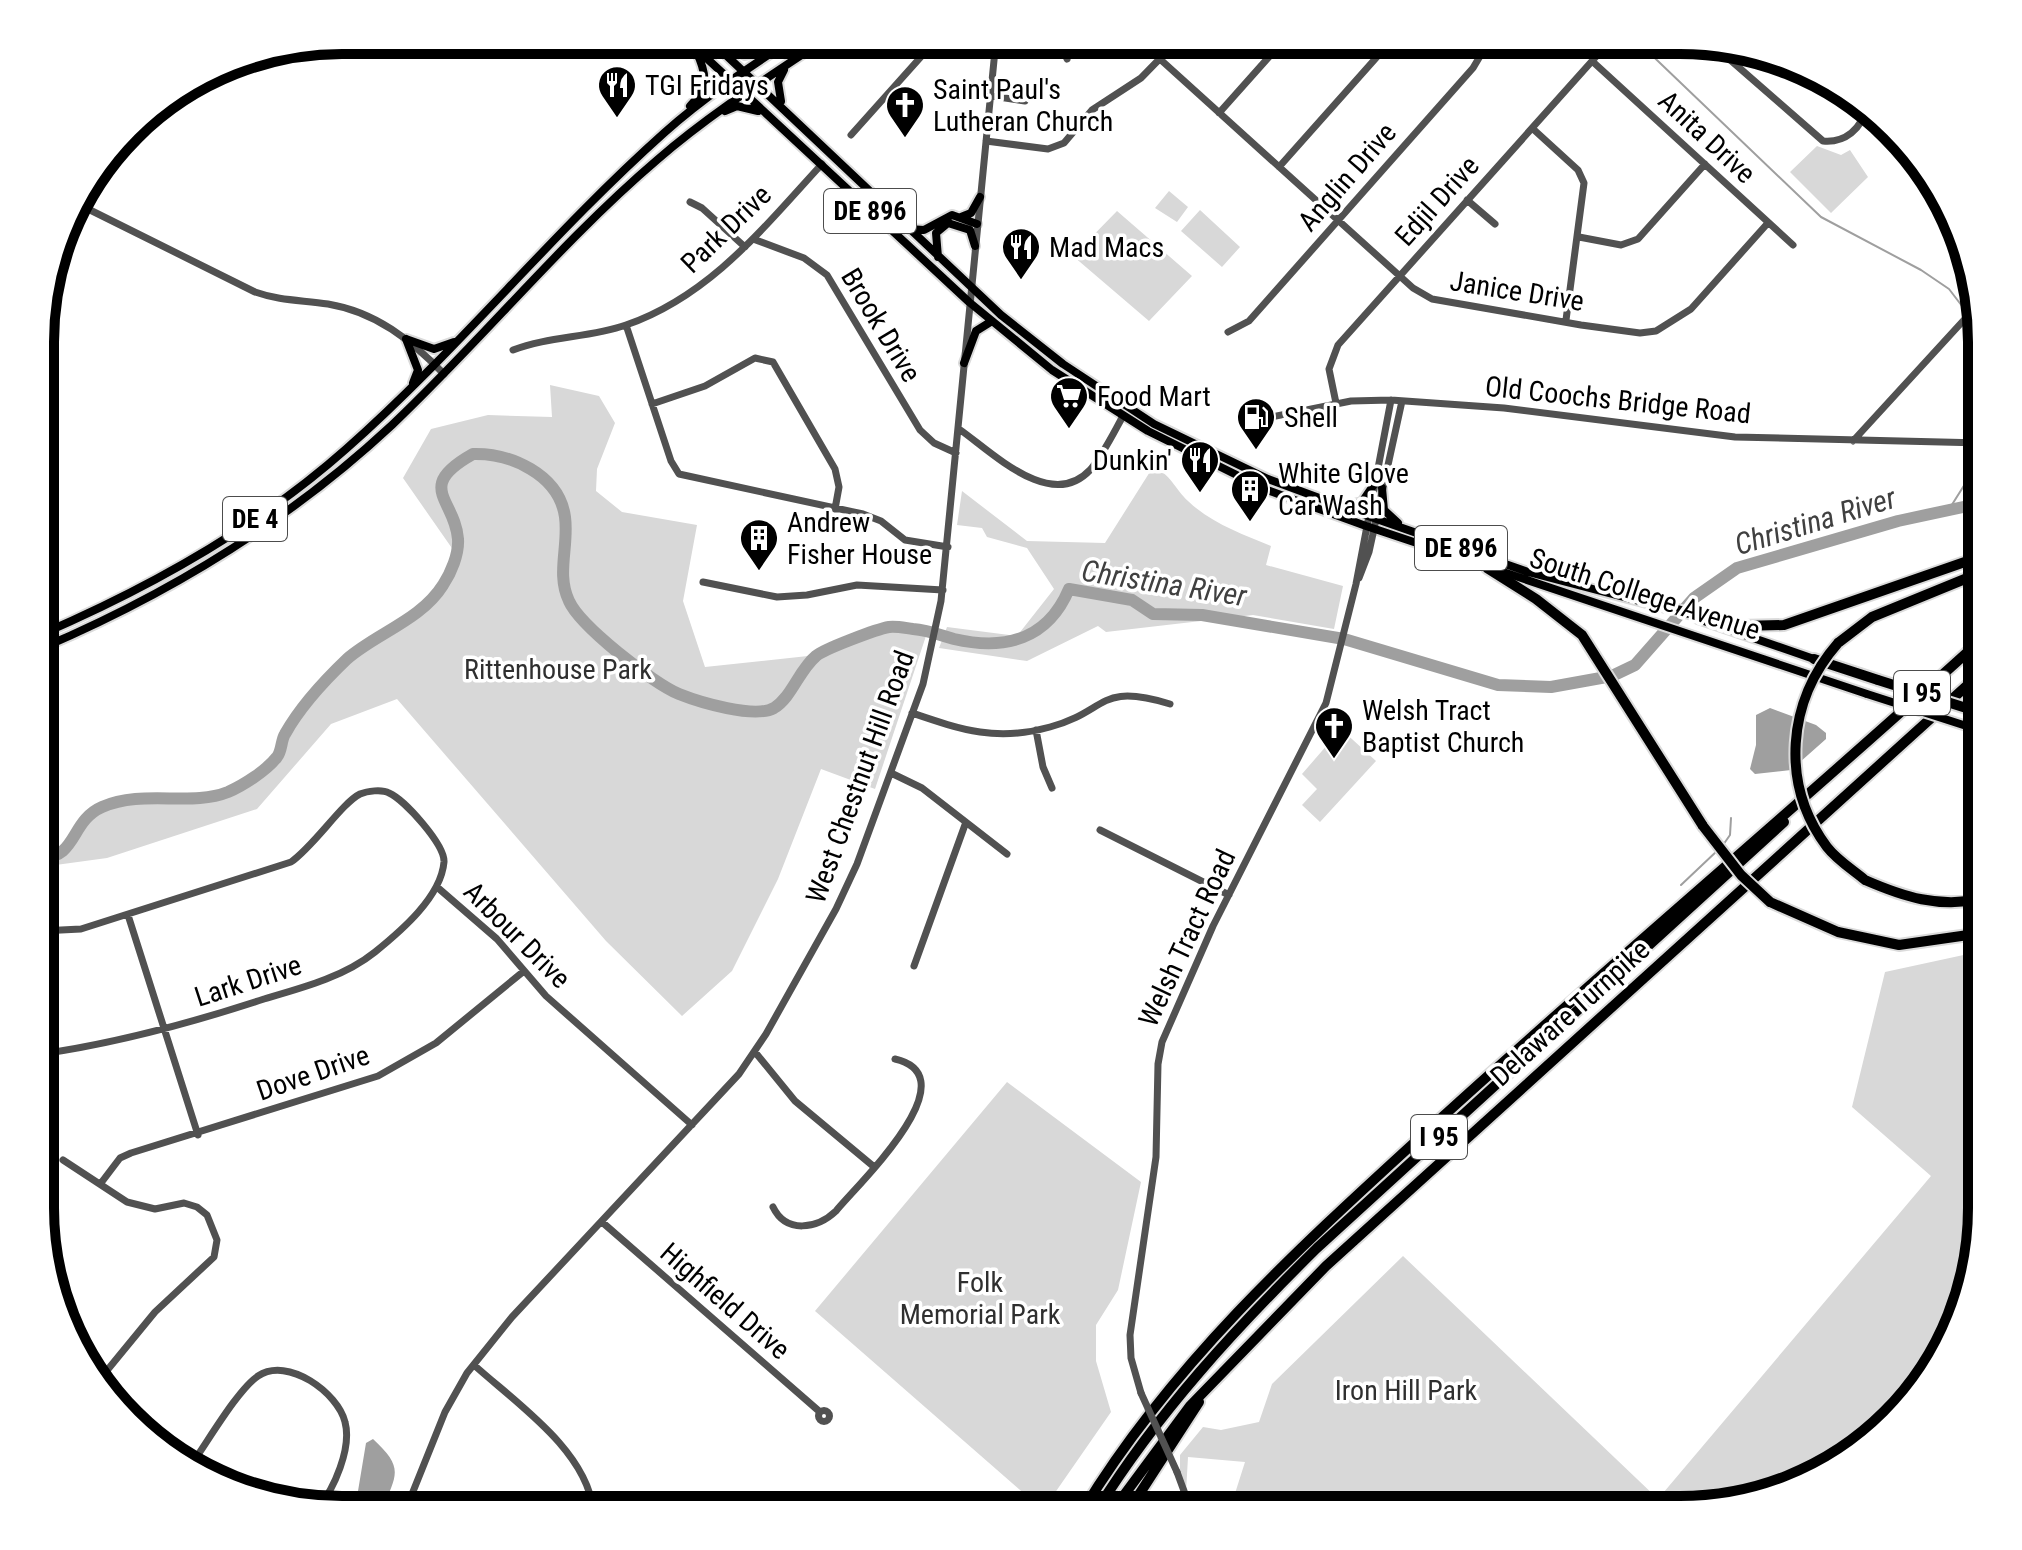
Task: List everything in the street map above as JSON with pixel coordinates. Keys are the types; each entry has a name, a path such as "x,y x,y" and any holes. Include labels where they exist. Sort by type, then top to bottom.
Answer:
{"highway":[{"path":"1658,605 1739,626 1784,625 1968,561"},
{"path":"1487,568 1536,599 1582,635 1703,826 1741,875 1770,902 1838,932 1899,945 1968,935"},
{"path":"1968,578 1872,617 1838,643 1805,691 1793,762 1806,809 1828,848 1865,880 1910,900 1958,904 1968,902"},
{"name":"Delaware Turnpike","path":"1091,1496 1112,1462 1174,1379 1261,1285 1605,969 1813,792 1968,652"},
{"name":"South College Avenue","path":"1814,659 1968,709"},
{"name":"Delaware Turnpike","path":"1123,1496 1186,1411 1200,1400 1326,1266 1968,685"},
{"name":"Delaware Turnpike","path":"1107,1496 1165,1413 1248,1315 1317,1248 1737,868 1813,792"},
{"name":"Delaware Turnpike","path":"1138,1496 1200,1400"}],"main road":[{"path":"666,131 704,89 705,69 696,54"},
{"name":"South College Avenue","path":"701,54 969,302 1052,370 1123,416 1267,490 1370,528 1649,618 1968,726"},
{"name":"South College Avenue","path":"725,54 970,287 1063,364 1154,424 1268,479 1372,518 1528,572 1658,605"},
{"name":"DE 4","path":"54,628 155,581 212,547 314,476 400,399 666,131 770,54"},
{"name":"DE 4","path":"54,642 147,599 256,533 354,459 444,374 630,184 711,117 804,54"},
{"path":"782,106 778,82 789,64"},
{"name":"DE 896","path":"711,117 743,106 772,119"},
{"path":"906,227 918,231 942,217 961,217 971,213 980,197"},
{"path":"961,217 977,224"},
{"path":"939,258 934,239 939,228 948,223 970,230 975,246"},
{"path":"964,363 976,331 992,321"},
{"path":"406,339 434,349 468,332"},
{"path":"400,399 416,379 418,370 406,339"},
{"path":"1343,507 1362,502 1378,486"},
{"path":"1378,486 1384,510 1405,529"},
{"name":"South College Avenue","path":"1696,617 1814,659"}],"street":[{"path":"851,135 923,54"},
{"name":"West Chestnut Hill Road","path":"411,1495 445,1412 474,1365 512,1317 692,1125 755,1052 836,909 891,773 937,625 948,547 970,287 995,54"},
{"path":"1065,54 1067,59"},
{"path":"986,141 1057,147 1073,136 1092,110 1166,54"},
{"path":"1219,113 1272,54"},
{"path":"1279,167 1380,54"},
{"name":"Anglin Drive","path":"1228,332 1249,321 1473,68 1481,54"},
{"name":"Edjil Drive","path":"1336,403 1329,369 1335,349 1598,54"},
{"path":"1729,58 1823,141 1835,142 1851,134 1863,121"},
{"name":"Janice Drive","path":"1161,60 1400,276 1432,299 1640,333 1666,327 1691,309 1767,224"},
{"name":"Anita Drive","path":"1592,61 1793,245"},
{"path":"992,96 1025,101"},
{"path":"1532,128 1582,176 1584,192 1566,320"},
{"name":"Park Drive","path":"513,350 626,325 693,291 745,247 822,164"},
{"path":"1579,237 1621,245 1638,239 1705,164"},
{"path":"1467,200 1495,224"},
{"path":"690,202 702,208 745,247"},
{"path":"87,209 255,292 285,301 357,310 406,339 444,374"},
{"name":"Brook Drive","path":"753,239 804,258 827,275 920,430 934,443 956,453"},
{"path":"1853,441 1967,317"},
{"path":"626,325 673,466 684,477 876,518 905,540 948,547"},
{"path":"652,404 705,386 755,358 773,362 835,469 839,487 835,509"},
{"name":"Old Coochs Bridge Road","path":"1251,421 1336,403 1391,400 1504,408 1726,436 1968,443"},
{"name":"Welsh Tract Road","path":"1186,1496 1141,1393 1133,1368 1130,1335 1156,1157 1159,1052 1172,1016 1229,895 1317,725 1342,646 1370,528 1391,400"},
{"name":"Welsh Tract Road","path":"1378,486 1402,401"},
{"path":"959,429 1034,480 1057,486 1073,482 1087,473 1123,416"},
{"path":"703,582 777,597 807,595 857,585 943,590"},
{"path":"912,713 977,734 1036,730 1059,724 1114,696 1138,695 1170,704"},
{"path":"1036,730 1043,767 1052,788"},
{"path":"891,773 922,788 1007,854"},
{"name":"Arbour Drive","path":"54,930 81,929 291,862 310,849 348,803 360,794 388,791 440,847 444,861 437,887 497,939 546,996 692,1125"},
{"path":"914,966 966,822"},
{"path":"1100,830 1229,895"},
{"name":"Lark Drive","path":"54,1052 166,1031 303,987 354,965 393,936 437,887"},
{"path":"128,915 198,1135"},
{"name":"Dove Drive","path":"101,1183 120,1158 378,1076 436,1043 524,971"},
{"path":"755,1052 790,1096 873,1166"},
{"path":"773,1207 788,1224 801,1227 823,1221 909,1123 921,1100 921,1085 916,1071 895,1059"},
{"path":"63,1160 127,1202 155,1209 184,1203 197,1207 207,1215 217,1240 214,1257 155,1312 106,1372"},
{"name":"Highfield Drive","path":"602,1222 820,1412"},
{"path":"474,1365 565,1449 587,1485 590,1496"},
{"path":"197,1457 259,1375 278,1369 300,1373 335,1404 345,1419 347,1438 329,1495"}],"green space":[{"path":"1817,146 1841,155 1850,150 1868,177 1831,213 1790,172"},
{"path":"1169,191 1188,207 1177,222 1155,208"},
{"path":"1200,210 1240,247 1222,267 1181,231"},
{"path":"1117,211 1192,276 1149,321 1073,256"},
{"name":"Rittenhouse Park","path":"550,385 599,396 615,423 597,469 596,491 622,512 697,525 683,601 705,667 817,655 888,627 928,630 875,789 821,769 778,879 732,971 682,1016 606,941 397,699 331,724 257,809 107,858 54,865 54,855 66,846 97,809 130,799 214,796 242,785 270,766 279,755 290,726 331,675 364,646 412,614 439,589 456,554 403,478 431,429 488,415 552,417"},
{"path":"1153,467 1164,473 1188,501 1207,516 1271,546 1266,565 1343,586 1334,629 1253,615 1106,632 1098,626 1027,661 939,648 947,627 1017,636 1054,589 1027,548 987,537 982,528 957,525 962,491 1027,541 1105,543"},
{"path":"1341,729 1376,761 1320,822 1302,805 1317,789 1302,774"},
{"name":"Iron Hill Park","path":"1968,954 1966,1245 1946,1318 1919,1368 1884,1412 1824,1457 1790,1474 1754,1486 1717,1494 1661,1496 1931,1176 1852,1107 1885,972"},
{"name":"Folk Memorial Park","path":"1007,1082 1141,1182 1118,1290 1096,1325 1096,1361 1111,1412 1053,1496 1027,1496 815,1311"},
{"name":"Iron Hill Park","path":"1403,1256 1655,1496 1234,1496 1245,1462 1188,1457 1186,1496 1180,1496 1180,1455 1203,1427 1221,1430 1259,1422 1272,1384"}],"shaded area":[{"path":"1770,708 1816,725 1826,733 1826,739 1791,770 1755,774 1750,769 1756,745 1756,715"},
{"path":"373,1439 393,1464 394,1478 388,1496 357,1496 366,1443"}],"waterway":[{"path":"1651,54 1821,217 1921,270 1949,289 1962,306"},
{"name":"Christina River","path":"54,856 68,846 84,821 102,807 134,799 214,796 241,785 267,767 279,755 284,736 298,714 330,676 359,650 423,608 443,585 454,563 458,539 442,494 442,485 455,465 473,454 517,462 531,469 553,489 565,517 565,591 576,612 602,639 679,694 713,705 754,712 774,708 786,697 816,656 851,640 895,627 924,630 973,642 1007,642 1037,630 1049,620 1069,589 1132,600 1153,614 1202,615 1344,639 1498,685 1551,687 1612,676 1635,665 1694,598 1737,568 1898,521 1968,506"},
{"path":"1948,511 1968,479"},
{"path":"1723,845 1730,835 1731,818"},
{"path":"1681,885 1718,850"}],"place":[{"name":"TGI Fridays","path":"617,119"},
{"name":"Saint Paul's Lutheran Church","path":"905,139"},
{"name":"Mad Macs","path":"1021,281"},
{"name":"Food Mart","path":"1069,430"},
{"name":"Shell","path":"1256,451"},
{"name":"Dunkin'","path":"1200,494"},
{"name":"White Glove Car Wash","path":"1250,523"},
{"name":"Andrew Fisher House","path":"759,572"},
{"name":"Welsh Tract Baptist Church","path":"1334,760"}]}
